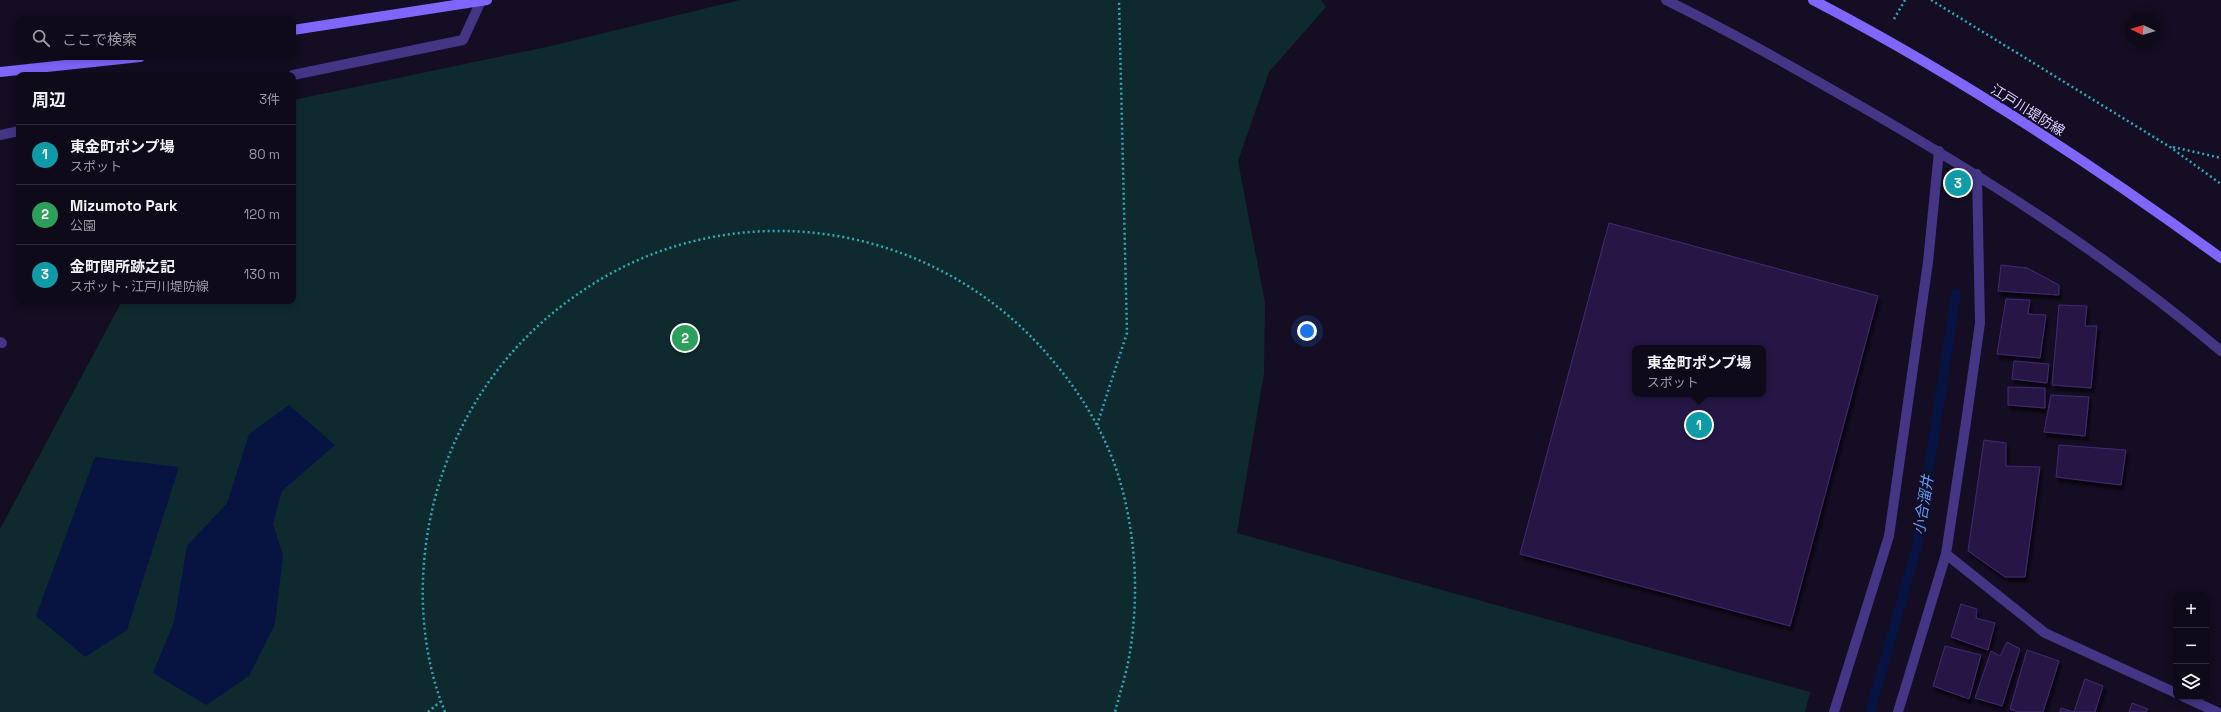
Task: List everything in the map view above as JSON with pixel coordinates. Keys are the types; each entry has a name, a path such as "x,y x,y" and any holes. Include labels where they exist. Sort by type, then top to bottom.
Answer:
{"main road":[{"path":"296,30 484,0"},
{"name":"江戸川堤防線","path":"1813,0 1884,37 2055,143 2147,204 2221,258"},
{"path":"0,72 112,60"}],"street":[{"path":"296,74 463,40 484,0"},
{"path":"1666,0 1718,25 1977,174 2174,311 2221,351"},
{"path":"0,135 16,132"},
{"path":"1834,712 1889,536 1928,262 1939,151"},
{"path":"1898,712 1946,554 1980,323 1977,174"},
{"path":"1946,554 2045,633 2173,692"},
{"path":"2191,700 2217,712"}],"path":[{"path":"1097,425 1127,333 1119,0"},
{"path":"1931,0 2170,147 2221,184"},
{"path":"2170,147 2221,158"},
{"path":"445,712 440,702 427,650 422,596 427,535 436,490 454,440 480,393 513,350 551,313 595,282 642,258 693,241 745,232 799,231 851,238 902,252 951,274 996,303 1035,339 1069,380 1097,425 1119,480 1133,537 1136,596 1130,655 1115,712"},
{"path":"428,712 440,702"}],"green space":[{"path":"740,0 1321,0 1326,7 1269,72 1238,161 1265,303 1264,373 1237,533 1810,692 1805,712 0,712 0,529 120,304 296,304 296,99 551,46"}],"shaded area":[{"path":"289,405 335,445 282,491 273,524 283,555 275,624 249,676 206,705 153,673 174,622 187,546 227,503 249,434"},
{"path":"95,457 179,467 127,630 85,657 36,616"}],"building":[{"path":"1609,223 1878,296 1790,626 1520,554"},
{"path":"2001,265 2027,268 2059,285 2059,295 1998,291"},
{"path":"2006,299 2030,300 2028,314 2046,315 2040,358 1997,354"},
{"path":"2059,305 2087,306 2085,326 2097,326 2091,388 2052,385"},
{"path":"2014,361 2049,364 2047,383 2012,379"},
{"path":"2008,387 2045,388 2045,408 2008,405"},
{"path":"2051,395 2089,397 2085,436 2044,432"},
{"path":"1984,440 2006,443 2006,466 2040,467 2025,577 2005,577 1968,551"},
{"path":"2059,445 2126,450 2121,485 2056,477"},
{"path":"1961,604 1977,609 1976,618 1995,623 1988,650 1951,637"},
{"path":"2007,642 2020,649 2002,706 1975,698 1991,651 2000,656"},
{"path":"1945,646 1981,655 1969,699 1933,686"},
{"path":"2027,650 2059,661 2043,712 2018,712 2010,709"},
{"path":"2085,679 2103,686 2095,712 2074,712"},
{"path":"2132,703 2148,709 2146,712 2129,712"},
{"path":"2061,708 2074,712 2060,712"}],"waterway":[{"name":"小合溜井","path":"1870,712 1917,546 1956,294"}],"place":[{"name":"金町関所跡之記","path":"1958,183"},
{"name":"Mizumoto Park","path":"685,338"},
{"name":"東金町ポンプ場","path":"1699,425"}]}
